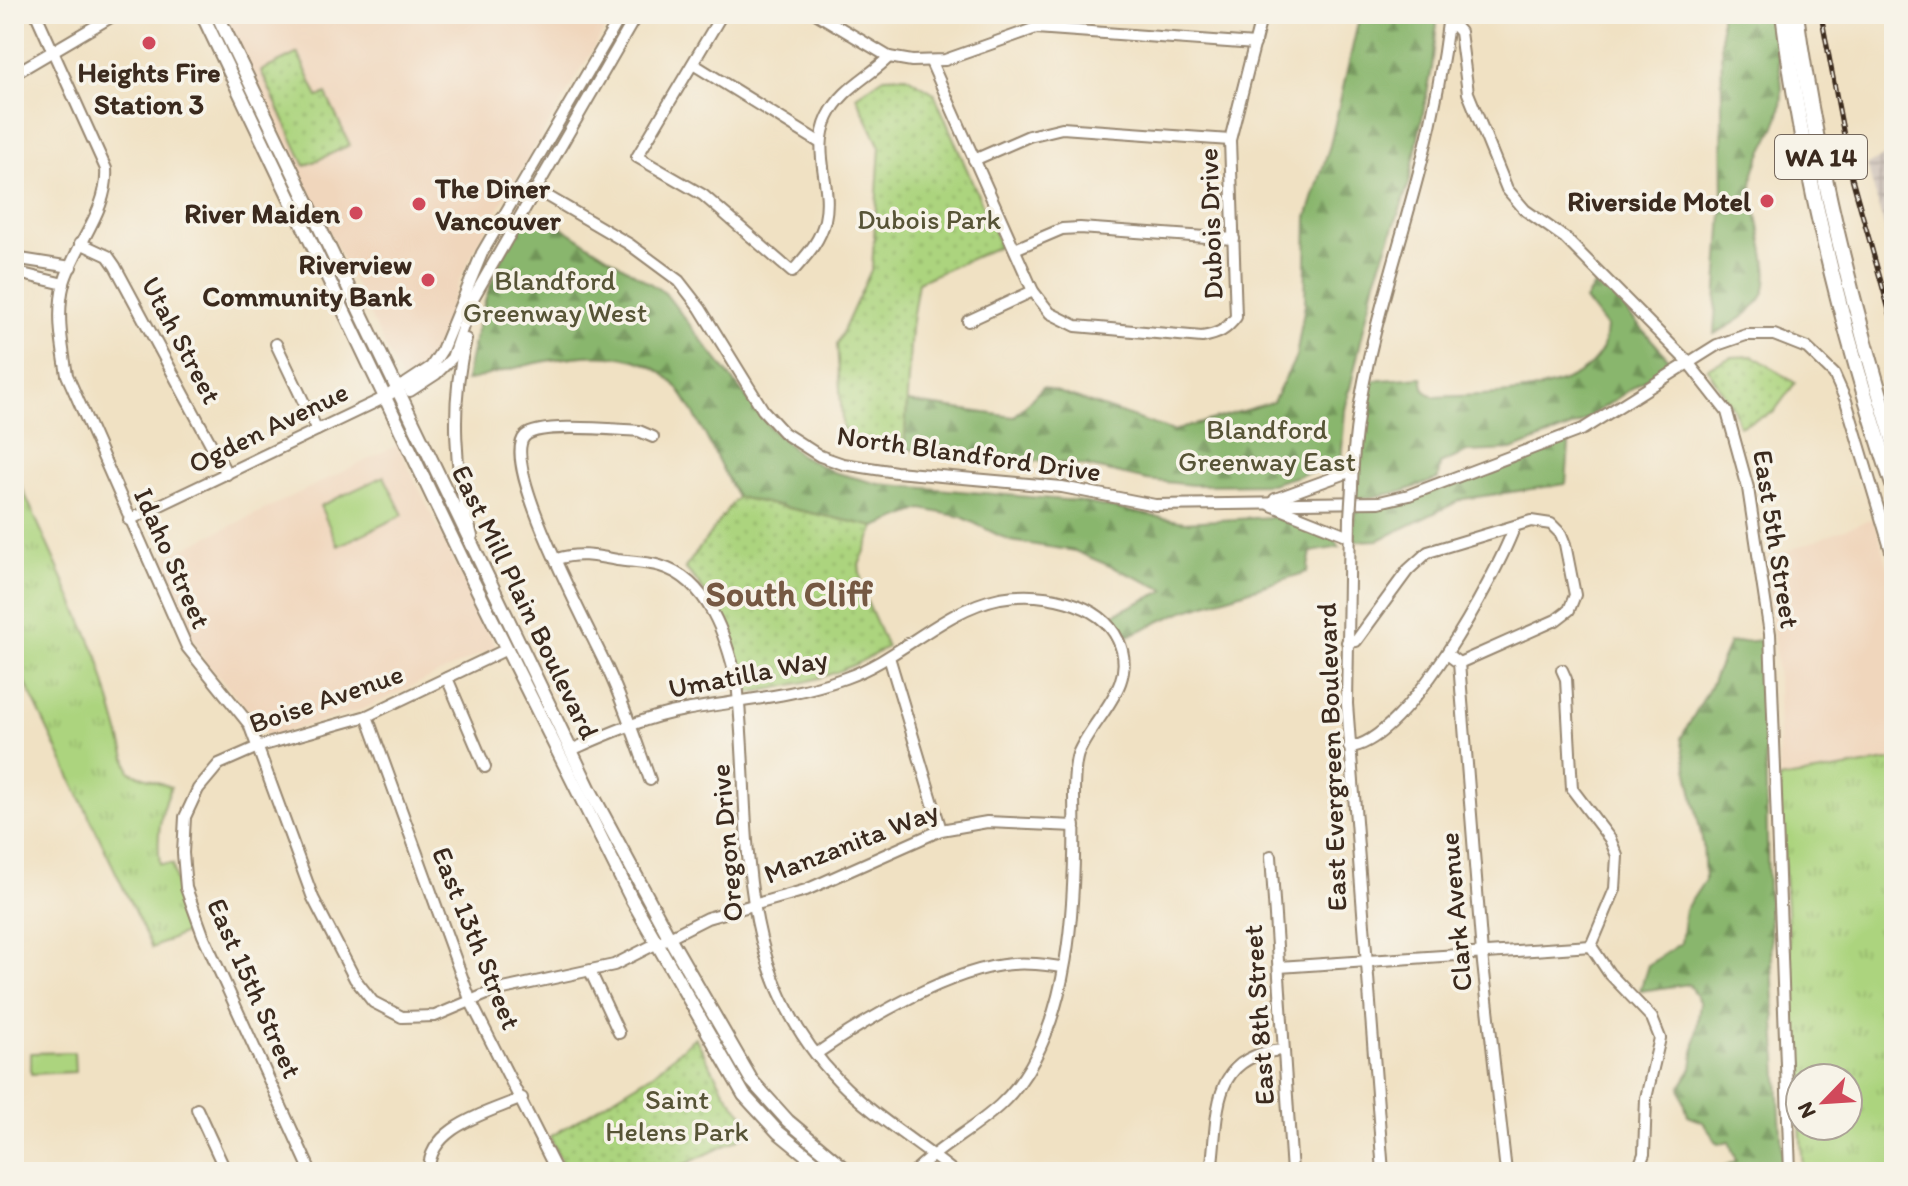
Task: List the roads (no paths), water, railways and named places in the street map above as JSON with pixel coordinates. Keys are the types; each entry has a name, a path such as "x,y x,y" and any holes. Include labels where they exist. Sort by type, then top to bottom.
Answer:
{"highway":[{"name":"WA 14","path":"1783,14 1818,209 1846,328 1894,488"},
{"name":"WA 14","path":"1796,14 1831,205 1860,325 1894,442"}],"main road":[{"name":"East Mill Plain Boulevard","path":"202,14 583,807 752,1081 788,1121 849,1172"},
{"name":"East Mill Plain Boulevard","path":"217,14 663,941 744,1095 778,1132 827,1172"},
{"path":"220,52 233,63 258,115 267,118"},
{"path":"261,138 274,150 297,195 304,194"}],"street":[{"name":"Idaho Street","path":"36,14 106,169 107,186 103,204 80,243 64,284 59,331 67,375 129,520 187,647 249,724 260,746 313,898 355,979 373,1002 402,1017 435,1016 471,1002"},
{"path":"14,74 116,14"},
{"path":"398,393 426,372 438,356 482,253 622,14"},
{"path":"398,393 431,378 452,358 472,300 637,14"},
{"path":"722,14 637,157 703,195 792,272 814,247 825,219 819,142 829,116 843,94 889,57"},
{"path":"817,14 889,57 931,62 961,56 1024,31 1054,28 1255,44"},
{"path":"1054,28 1055,14"},
{"name":"Dubois Drive","path":"1033,291 1050,313 1076,326 1202,337 1227,329 1236,317 1238,301 1230,140 1262,14"},
{"name":"East 5th Street","path":"1449,17 1460,32 1468,93 1507,189 1525,210 1565,238 1687,361 1721,400 1734,431 1748,488 1768,614 1790,1172"},
{"name":"East Evergreen Boulevard","path":"1383,1172 1349,747 1347,642 1352,471 1362,394 1382,295 1422,160 1449,17"},
{"path":"931,62 1033,291 968,321"},
{"path":"693,64 819,142"},
{"path":"974,160 1029,136 1062,128 1230,140"},
{"name":"North Blandford Drive","path":"535,189 629,244 679,281 700,308 763,410 784,433 820,456 843,464 896,472 1062,487 1155,505 1379,502 1409,495 1583,429 1687,361 1733,338 1759,334 1787,339 1818,356 1834,374 1846,401 1894,561"},
{"path":"1015,249 1062,229 1080,228 1234,239"},
{"name":"Utah Street","path":"80,243 108,256 115,266 227,474"},
{"path":"14,258 71,267"},
{"path":"14,272 64,284"},
{"path":"477,293 462,355 456,434 464,506 479,561"},
{"path":"276,344 317,430"},
{"name":"Ogden Avenue","path":"129,520 398,393"},
{"path":"650,780 630,725 524,480 521,441 528,433 545,429 639,431 653,437"},
{"path":"1266,503 1352,471"},
{"path":"1266,503 1349,536"},
{"path":"1347,642 1356,641 1408,570 1428,552 1541,521 1561,534 1574,602 1556,620 1459,663 1447,654"},
{"path":"1349,747 1374,738 1447,654 1490,585 1514,528"},
{"name":"Oregon Drive","path":"557,559 573,553 661,566 689,581 709,606 731,657 739,704 751,905 763,952 784,1007 816,1054 868,1107 954,1172"},
{"name":"Umatilla Way","path":"571,750 630,725 686,709 739,704 819,687 889,657 955,615 1001,598 1033,596 1086,608 1108,622 1120,642 1124,664 1120,684 1077,757 1075,826"},
{"name":"Boise Avenue","path":"185,817 198,789 219,764 260,746 367,716 507,649"},
{"path":"889,657 941,830"},
{"name":"Clark Avenue","path":"1459,663 1482,954 1506,1172"},
{"path":"1562,670 1566,679 1572,789 1610,839 1617,856 1615,889 1591,946"},
{"path":"447,678 485,767"},
{"name":"East 13th Street","path":"367,716 471,1002 557,1172"},
{"name":"East 15th Street","path":"185,817 185,876 194,912 311,1172"},
{"name":"Manzanita Way","path":"471,1002 527,982 591,973 707,918 806,890 941,830 987,822 1075,826"},
{"path":"914,1172 1000,1105 1029,1072 1048,1034 1071,908 1075,826"},
{"name":"East 8th Street","path":"1271,856 1292,1172"},
{"path":"1279,967 1591,946"},
{"path":"1591,946 1609,973 1646,1010 1660,1038 1646,1098 1644,1154 1638,1172"},
{"path":"816,1054 863,1022 966,974 1011,964 1062,967"},
{"path":"591,973 619,1033"},
{"path":"1211,1172 1222,1092 1231,1070 1262,1052 1283,1050"},
{"path":"429,1172 432,1148 460,1126 522,1098"},
{"path":"197,1109 226,1172"}],"railway":[{"path":"1821,14 1852,178 1894,328"}],"place":[{"name":"Heights Fire Station 3","path":"149,43"},
{"name":"Riverside Motel","path":"1767,201"},
{"name":"The Diner Vancouver","path":"419,204"},
{"name":"River Maiden","path":"356,213"},
{"name":"Riverview Community Bank","path":"428,280"}],"district":[{"name":"South Cliff","path":"789,593"}],"park label":[{"name":"Dubois Park","path":"929,219"},
{"name":"Blandford Greenway West","path":"555,296"},
{"name":"Blandford Greenway East","path":"1267,445"},
{"name":"Saint Helens Park","path":"677,1115"}]}
